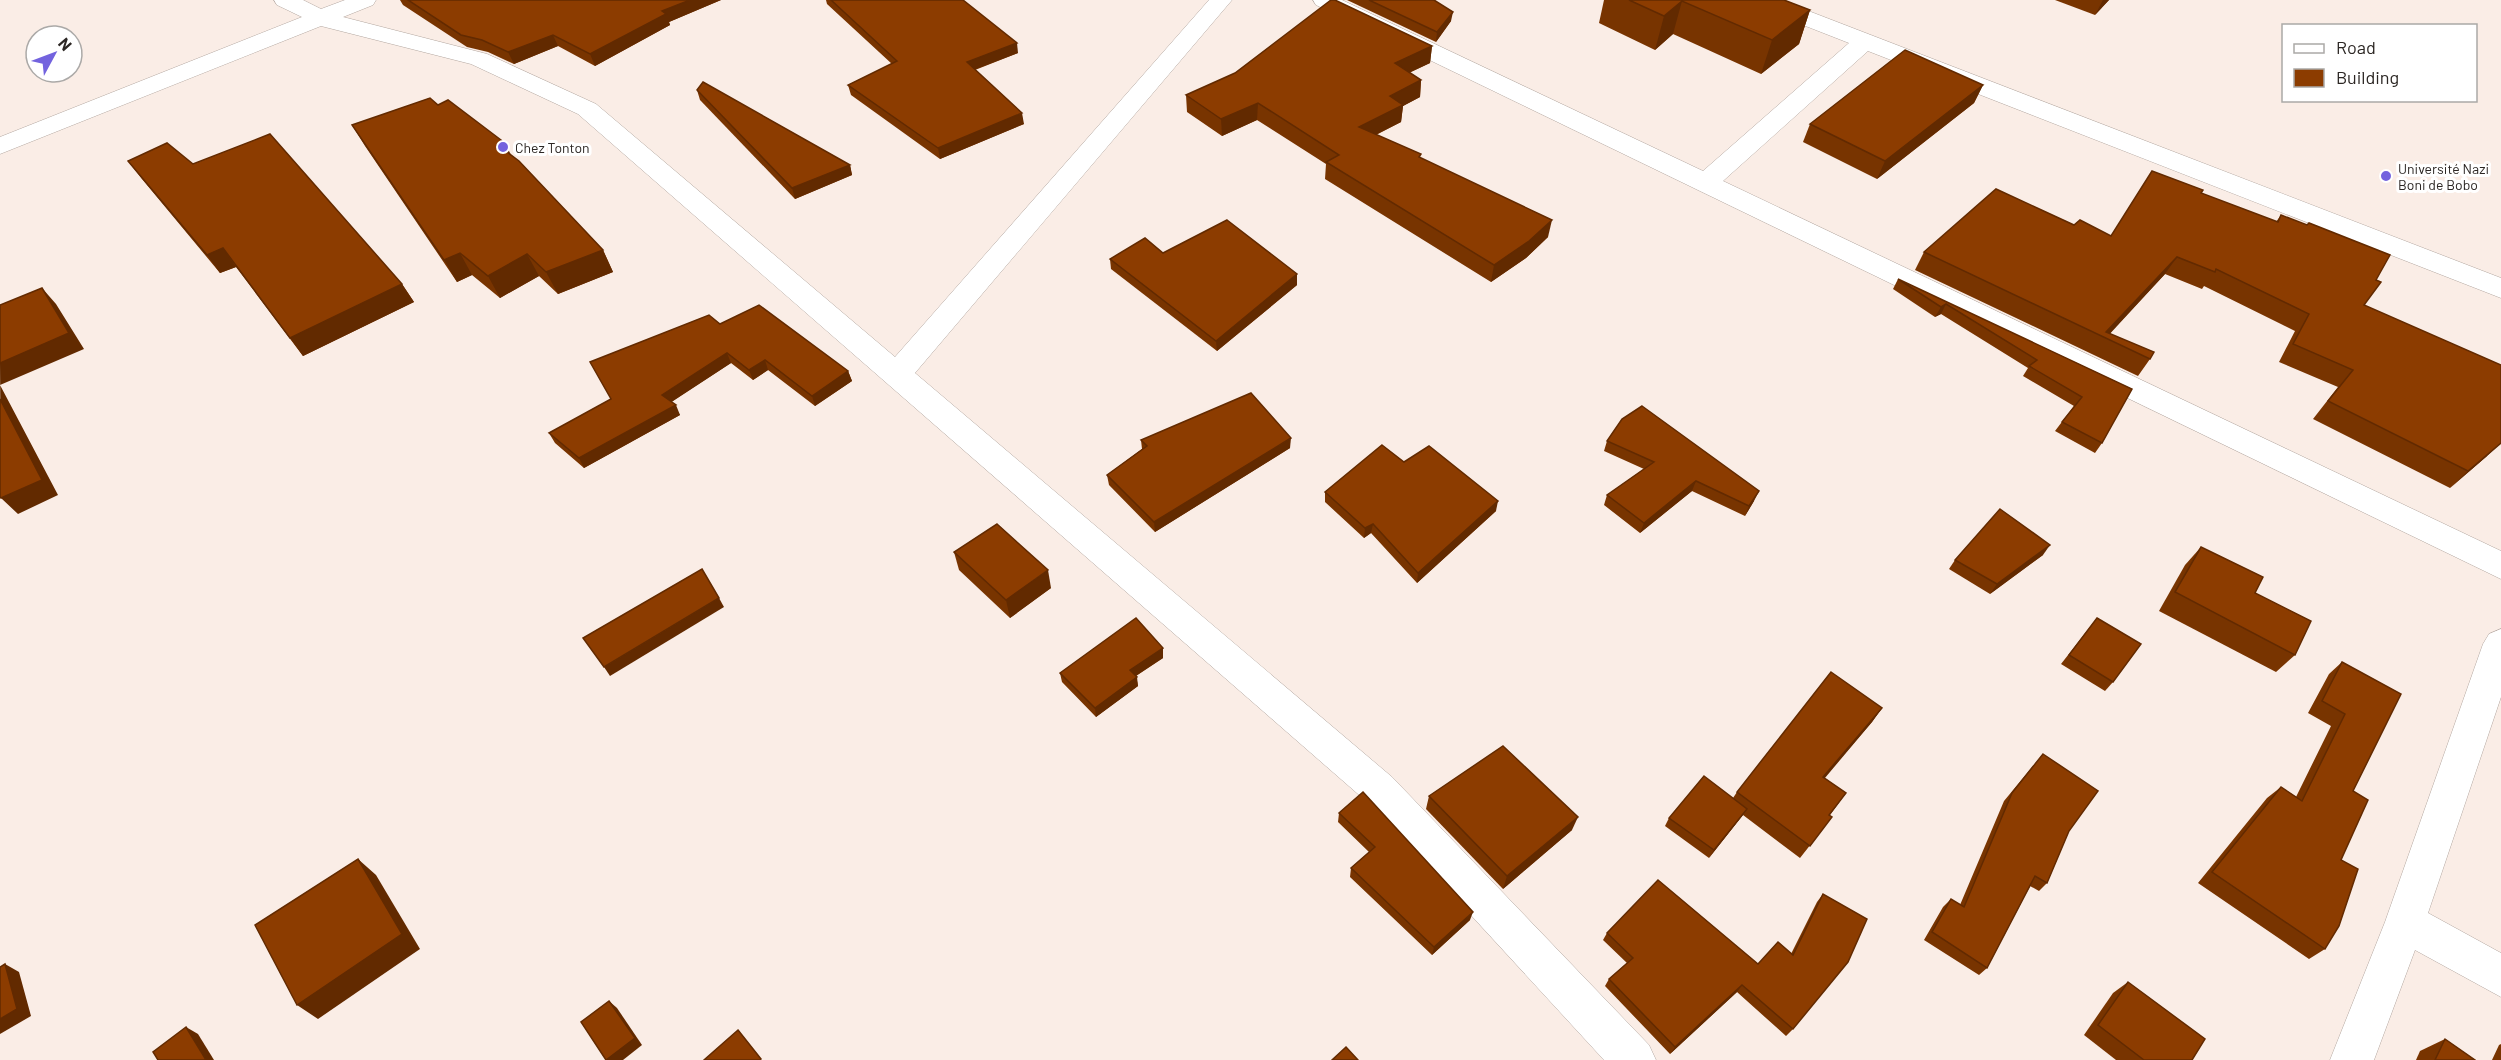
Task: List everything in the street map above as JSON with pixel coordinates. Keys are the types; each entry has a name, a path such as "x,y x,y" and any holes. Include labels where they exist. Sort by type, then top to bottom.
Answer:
{"street":[{"path":"285,0 321,18 479,59 587,109 1379,789 1634,1060"},
{"path":"0,146 366,0"},
{"path":"897,374 1221,0"},
{"path":"1324,0 2501,566"},
{"path":"1760,0 2501,289"},
{"path":"1705,183 1865,41"},
{"path":"2352,1060 2404,922 2501,644"},
{"path":"2404,922 2501,976"}],"building":[{"path":"408,0 690,0 662,11 666,14 590,54 553,35 508,52 482,40 461,35"},
{"path":"831,0 963,0 1017,43 967,62 1022,113 938,148 848,85 897,61"},
{"path":"1331,0 1432,46 1395,63 1421,80 1390,96 1403,105 1359,127 1421,154 1419,157 1552,220 1529,241 1494,265 1326,162 1339,155 1258,103 1221,119 1186,95 1235,73"},
{"path":"1369,0 1434,0 1453,12 1437,32"},
{"path":"1629,0 1784,0 1810,10 1772,40 1682,1 1664,16"},
{"path":"1905,50 1983,85 1885,161 1810,124"},
{"path":"703,82 850,165 792,188 697,90"},
{"path":"430,98 438,105 448,100 505,143 499,146 519,161 603,250 546,272 527,254 488,276 460,253 444,260 352,125"},
{"path":"270,134 402,284 290,338 223,248 207,255 128,161 167,143 193,164"},
{"path":"2152,171 2203,190 2201,193 2278,222 2281,215 2307,225 2309,223 2390,255 2376,280 2381,282 2364,305 2501,365 2501,443 2468,471 2328,401 2353,370 2293,344 2309,314 2216,269 2215,272 2177,257 2106,332 2154,352 2150,359 1924,252 1996,189 2074,225 2080,220 2111,236"},
{"path":"1227,220 1297,274 1216,341 1110,259 1145,238 1163,253"},
{"path":"1898,279 2132,389 2102,443 2062,422 2082,397 2029,366 2037,360 1946,304 1941,307"},
{"path":"42,288 69,333 0,363 0,305"},
{"path":"759,305 848,371 812,396 765,360 749,370 727,353 662,395 676,405 579,458 549,433 611,399 590,362 709,315 720,324"},
{"path":"1251,393 1291,438 1154,522 1107,475 1147,446 1141,440"},
{"path":"0,399 42,480 1,498 0,496"},
{"path":"1642,406 1759,491 1749,506 1696,481 1644,523 1607,495 1654,462 1607,441 1622,419"},
{"path":"1382,445 1404,462 1429,446 1498,501 1418,573 1373,524 1365,528 1325,492"},
{"path":"2000,509 2050,545 1997,584 1955,560"},
{"path":"997,524 1048,570 1006,600 954,552"},
{"path":"2201,547 2263,577 2255,593 2311,621 2295,655 2175,592"},
{"path":"702,569 719,598 604,667 583,638"},
{"path":"1136,618 1163,648 1130,670 1137,677 1095,708 1060,673"},
{"path":"2097,618 2141,644 2113,682 2069,655"},
{"path":"2342,662 2401,694 2353,791 2368,800 2341,860 2358,869 2339,926 2325,949 2212,872 2281,787 2302,801 2345,714 2322,701"},
{"path":"1831,672 1882,708 1823,777 1846,793 1829,815 1832,817 1810,846 1737,792"},
{"path":"1503,746 1578,817 1507,876 1429,796"},
{"path":"2043,754 2098,791 2069,831 2047,883 2035,876 1987,968 1932,932 1951,899 1964,907 2012,793"},
{"path":"1704,776 1747,809 1714,850 1669,818"},
{"path":"1363,792 1473,912 1434,947 1351,868 1375,847 1339,813"},
{"path":"358,859 402,934 297,1005 255,925"},
{"path":"1658,880 1758,964 1778,942 1793,955 1823,894 1867,919 1848,962 1793,1029 1742,985 1675,1047 1609,979 1633,958 1607,933"},
{"path":"5,964 17,1009 0,1019 0,967"},
{"path":"2128,982 2205,1039 2192,1060 2144,1060 2098,1025"},
{"path":"609,1001 635,1038 606,1060 581,1022"},
{"path":"186,1027 206,1060 158,1060 153,1052"},
{"path":"738,1030 760,1060 704,1060"},
{"path":"2445,1039 2475,1060 2435,1060"},
{"path":"1346,1047 1358,1060 1332,1060"}],"place":[{"name":"Chez Tonton","path":"503,147"},
{"name":"Université Nazi Boni de Bobo","path":"2386,176"}]}
